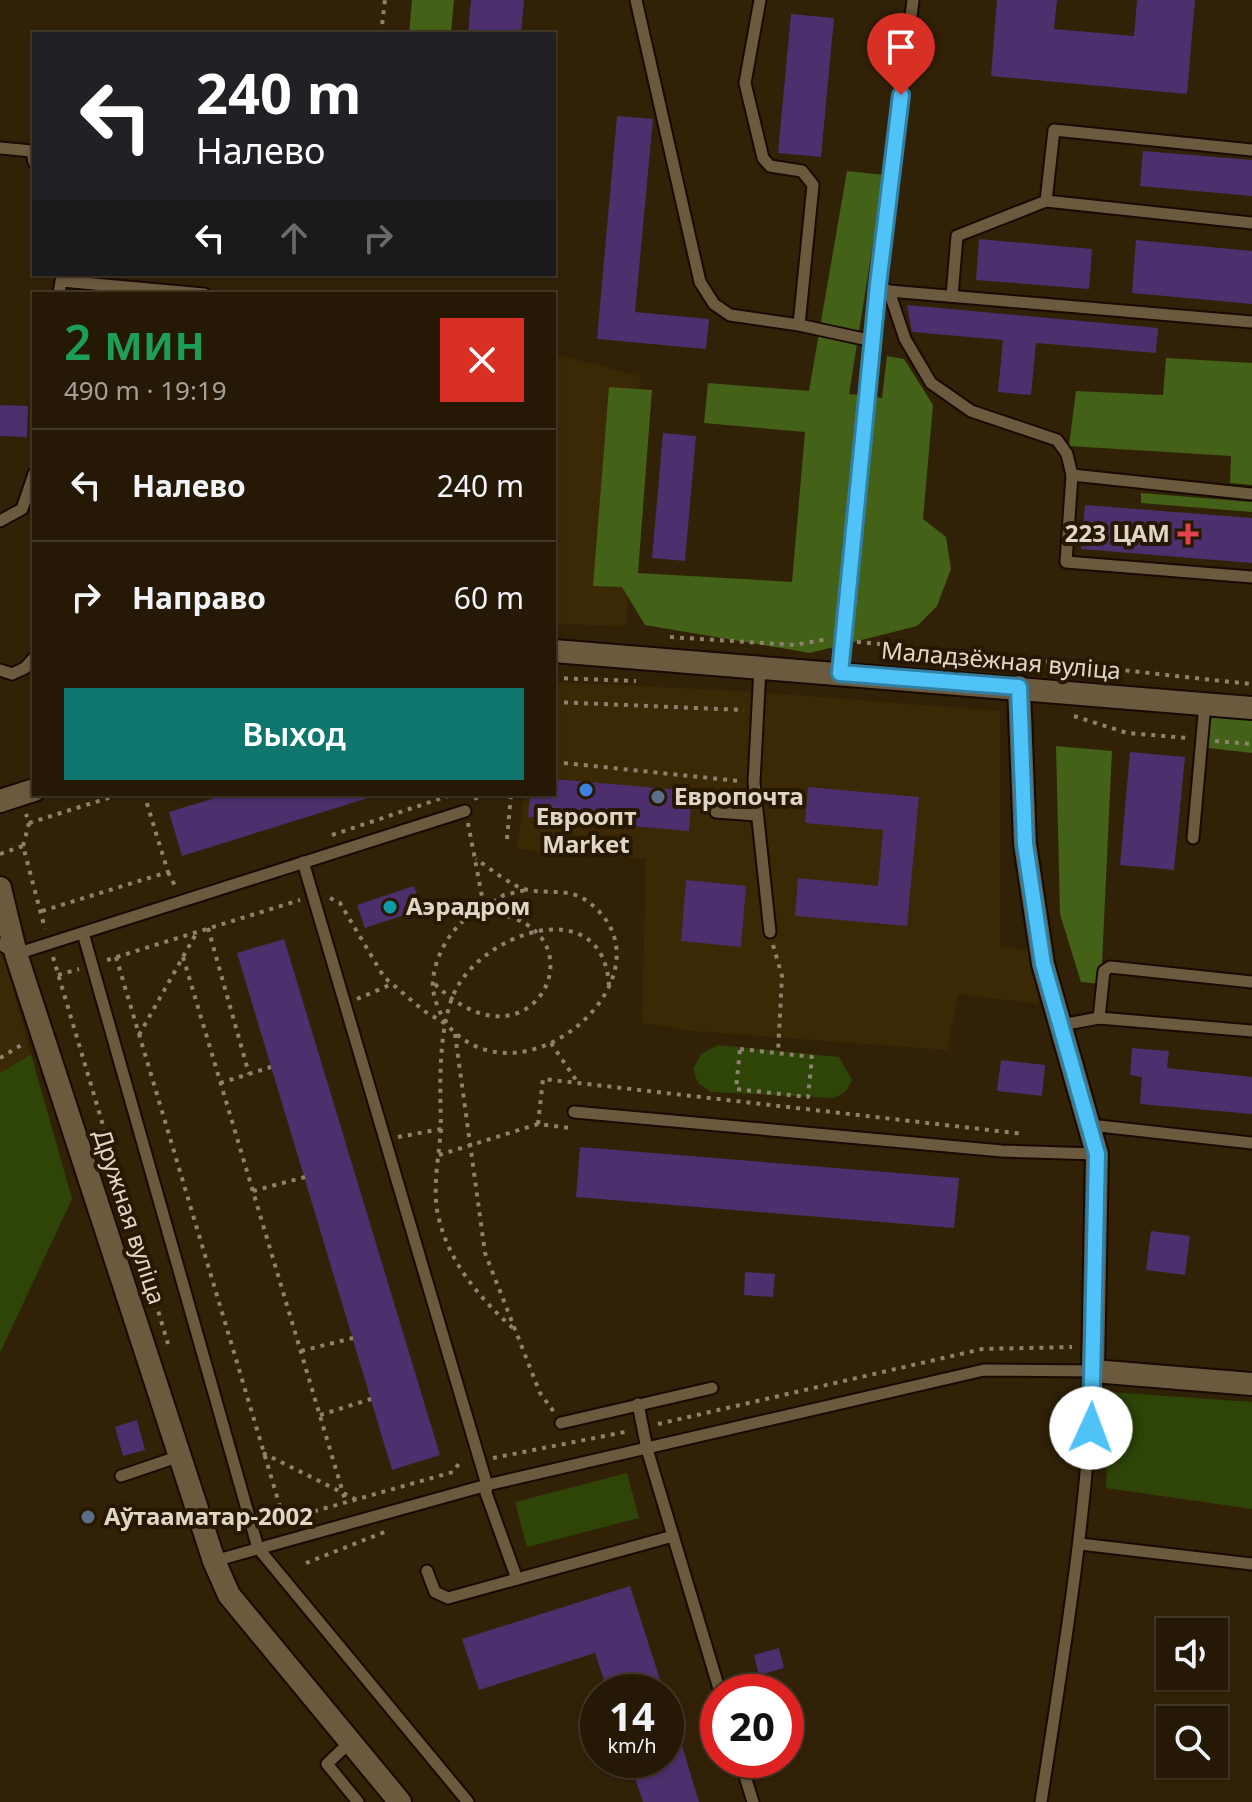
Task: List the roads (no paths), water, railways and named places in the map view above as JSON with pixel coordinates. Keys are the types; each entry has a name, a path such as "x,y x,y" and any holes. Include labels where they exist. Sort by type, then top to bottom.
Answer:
{"street":[{"name":"Маладзёжная вуліца","path":"556,651 1252,708"},
{"path":"1019,687 1025,844 1043,964 1097,1154 1091,1347 1093,1371 1252,1384"},
{"path":"0,801 32,791"},
{"name":"Дружная вуліца","path":"0,888 8,949 42,1032 214,1561 229,1595 400,1802"}],"lane":[{"path":"636,0 700,282 714,304 730,315 799,325 873,341"},
{"path":"760,0 745,83 763,158 770,166 802,171 813,185 799,325"},
{"path":"840,673 873,341 883,288 913,0"},
{"path":"1046,201 1054,130 1252,150"},
{"path":"0,148 32,151"},
{"path":"952,296 957,236 1046,201 1252,223"},
{"path":"60,277 187,292"},
{"path":"883,288 1252,322"},
{"path":"883,288 905,339 931,383 971,411 1057,440 1067,454 1072,475 1066,562 1252,577"},
{"path":"1072,475 1252,494"},
{"path":"0,521 22,509 32,480"},
{"path":"0,670 12,674 25,668 32,660"},
{"path":"760,668 754,782 770,932"},
{"path":"1193,838 1205,704"},
{"path":"8,949 49,943 83,933 465,811"},
{"path":"716,812 756,815"},
{"path":"303,862 487,1485 486,1493 517,1579"},
{"path":"83,933 258,1548 468,1802"},
{"path":"1099,1018 1104,971 1110,967 1252,982"},
{"path":"1061,1025 1099,1018 1252,1031"},
{"path":"574,1112 1002,1151 1097,1154"},
{"path":"1090,1125 1252,1143"},
{"path":"214,1561 487,1485 984,1370 1093,1371 1090,1456 1080,1544 1041,1802"},
{"path":"561,1423 712,1388"},
{"path":"638,1404 647,1449 715,1674"},
{"path":"121,1476 180,1456"},
{"path":"427,1571 435,1592 448,1598 673,1536"},
{"path":"1080,1544 1252,1564"},
{"path":"349,1743 327,1764 358,1802"},
{"path":"746,1778 753,1802"}],"place":[{"name":"223 ЦAM","path":"1188,534"},
{"name":"Евроопт Market","path":"586,790"},
{"name":"Европочта","path":"658,797"},
{"name":"Аэрадром","path":"390,907"},
{"name":"Аўтааматар-2002","path":"88,1517"}]}
